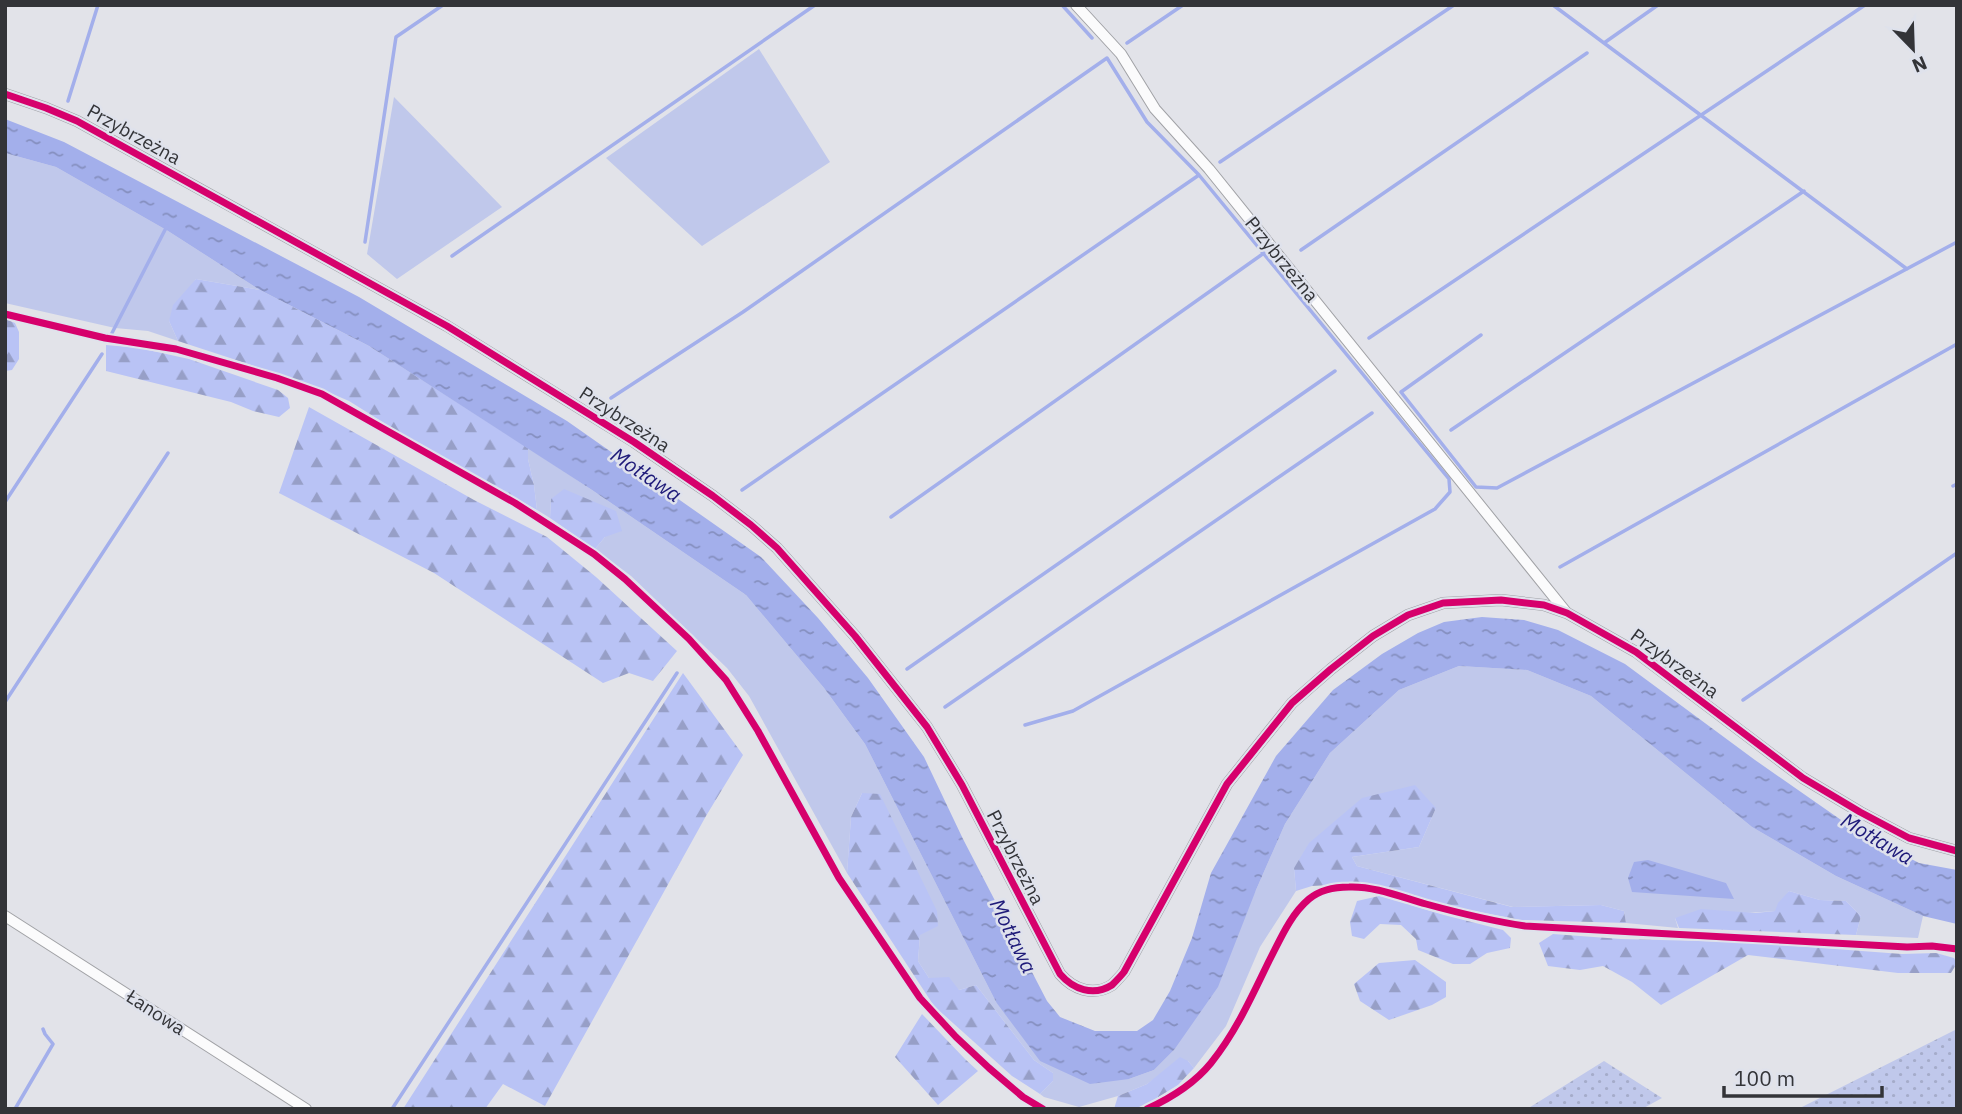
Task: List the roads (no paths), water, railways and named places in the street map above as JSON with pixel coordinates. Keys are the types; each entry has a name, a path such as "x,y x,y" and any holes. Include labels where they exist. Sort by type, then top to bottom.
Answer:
{"street":[{"name":"Przybrzeżna","path":"1076,5 1122,56 1155,109 1209,169 1567,613"},
{"name":"Przybrzeżna","path":"5,94 77,121 447,326 634,442 751,525 777,548 855,636 927,727 962,785 1060,974 1069,985 1082,990 1096,990 1111,986 1125,972 1227,783 1292,703 1331,668 1373,636 1408,615 1443,603 1501,600 1544,605 1567,613 1636,652 1803,778 1909,838 1957,851"},
{"name":"Łanowa","path":"5,916 306,1109"}],"water":[{"name":"Motława","path":"5,119 64,142 359,297 567,421 761,557 818,618 868,678 924,757 1047,1001 1060,1017 1095,1031 1137,1031 1153,1020 1170,991 1192,938 1211,873 1276,756 1333,690 1382,654 1418,633 1444,622 1482,617 1524,620 1558,630 1625,664 1854,829 1919,863 1957,870 1957,924 1923,916 1836,876 1752,827 1591,696 1527,670 1459,666 1399,690 1330,753 1285,824 1218,987 1174,1050 1154,1070 1129,1079 1090,1084 1040,1061 996,1002 865,744 824,688 746,595 592,490 369,346 260,290 168,231 56,167 5,153"},
{"path":"1648,860 1726,883 1734,899 1632,892 1628,878 1634,862"}],"waterway":[{"path":"68,101 98,5"},
{"path":"365,242 396,37 443,5"},
{"path":"452,256 815,5"},
{"path":"1062,5 1092,38"},
{"path":"1127,43 1183,5"},
{"path":"1220,162 1454,5"},
{"path":"1553,5 1907,269"},
{"path":"1604,43 1658,5"},
{"path":"1369,338 1865,5"},
{"path":"1301,250 1587,53"},
{"path":"611,398 743,312 1107,58 1147,122 1199,175 1449,479 1450,492 1435,509 1073,711 1025,725"},
{"path":"742,490 1199,175"},
{"path":"1451,430 1804,191"},
{"path":"112,333 167,226"},
{"path":"1481,335 1401,392 1476,487 1497,488 1957,242"},
{"path":"891,517 1264,253"},
{"path":"1560,567 1957,344"},
{"path":"5,502 102,354"},
{"path":"907,669 1335,371"},
{"path":"945,707 1372,413"},
{"path":"5,702 168,453"},
{"path":"1953,486 1957,484"},
{"path":"1743,700 1957,553"},
{"path":"392,1109 677,673"},
{"path":"15,1109 53,1044 43,1029"}]}
